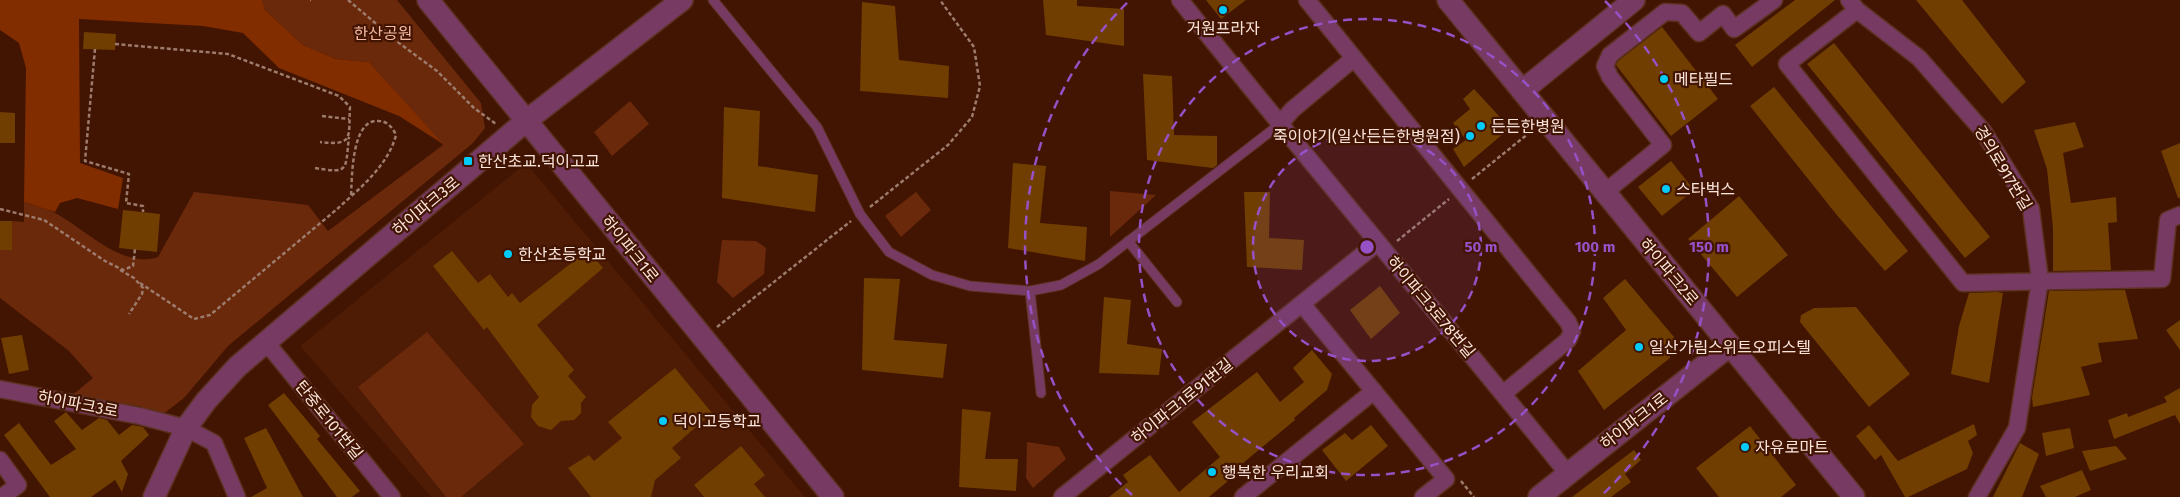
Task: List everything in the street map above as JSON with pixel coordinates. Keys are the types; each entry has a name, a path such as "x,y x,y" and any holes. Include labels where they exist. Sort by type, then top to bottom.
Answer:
{"street":[{"name":"하이파크1로","path":"428,0 833,497"},
{"name":"하이파크3로","path":"154,497 186,428 206,401 237,367 526,121 682,0"},
{"name":"하이파크3로78번길","path":"1180,0 1377,243 1504,393 1568,474"},
{"path":"1307,0 1568,322 1572,331 1568,340 1504,393"},
{"name":"하이파크2로","path":"1448,0 1854,497"},
{"path":"1522,91 1634,0"},
{"path":"1604,192 1662,145 1610,77 1605,66 1610,55 1665,12 1682,13 1699,33 1723,14 1734,29 1774,0"},
{"path":"1853,5 1787,64 1963,283 2162,279 2168,220 2180,215"},
{"name":"경의로917번길","path":"1853,5 1919,58 1983,131 2031,209 2040,280 2017,428 1977,497"},
{"path":"1280,124 1292,110 1353,59"},
{"name":"하이파크1로91번길","path":"1062,497 1377,243"},
{"path":"1302,304 1446,479 1423,497"},
{"name":"탄중로101번길","path":"266,342 392,497"},
{"name":"하이파크1로","path":"1539,497 1729,346"},
{"name":"하이파크3로","path":"0,389 140,416 186,428"},
{"path":"1243,497 1374,391"},
{"path":"186,428 214,443 237,497"},
{"path":"0,460 18,485 2,497"}],"lane":[{"path":"713,0 817,127 860,214 890,252 932,275 970,286 1030,291 1061,285 1099,264 1280,124"},
{"path":"1128,241 1178,302"},
{"path":"1030,291 1041,393"}],"path":[{"path":"348,0 399,44 437,71 474,108 500,127"},
{"path":"715,328 948,145 972,117 980,86 974,46 940,0"},
{"path":"116,44 207,51 234,56 339,96 350,107 346,165 343,170 337,172 315,168"},
{"path":"95,49 85,161 129,174 126,203 143,206 143,212"},
{"path":"322,116 349,119"},
{"path":"0,210 44,220 140,282 184,314 194,319 202,319 218,309 351,197 375,172 394,145 396,135 388,124 380,121 372,122 361,131 354,157 351,197"},
{"path":"1467,183 1529,133"},
{"path":"320,142 338,144 344,142 349,136"},
{"path":"1396,242 1454,194"},
{"path":"115,267 123,270 133,266 135,249"},
{"path":"130,314 142,294 140,282"},
{"path":"1460,480 1474,497"}],"shaded area":[{"path":"0,0 262,0 265,10 303,45 336,59 369,62 443,144 399,116 279,68 243,33 203,26 79,19 80,163 123,178 118,209 77,198 60,203 55,212 24,202 26,68 19,43 0,30"},
{"name":"한산초등학교","path":"526,163 805,497 431,497 300,346"}],"green space":[{"name":"한산공원","path":"262,0 397,0 481,103 485,128 473,143 228,346 184,398 162,415 139,406 70,397 93,378 69,351 0,298 0,250 12,250 12,221 24,222 24,202 57,214 118,253 132,258 145,259 158,257 194,192 308,205 328,231 443,145 369,62 336,59 303,45 265,10"},
{"path":"630,101 649,124 612,156 594,132"},
{"path":"1110,191 1156,195 1110,237"},
{"path":"916,192 931,210 901,237 885,216"},
{"path":"722,240 756,241 766,248 764,274 733,298 717,282"},
{"path":"427,332 524,444 461,497 446,497 358,387"},
{"path":"1027,442 1059,447 1066,459 1033,488 1026,478"}],"building":[{"path":"1043,0 1077,0 1077,6 1124,9 1124,46 1046,35"},
{"name":"거원프라자","path":"1206,0 1246,0 1221,19"},
{"path":"1795,0 1835,0 1752,67 1735,45"},
{"path":"1916,0 1962,0 2026,82 2002,104"},
{"path":"862,2 895,6 899,60 949,66 948,98 860,91"},
{"name":"메타필드","path":"1662,27 1718,99 1671,136 1616,65 1618,61"},
{"path":"84,32 116,34 115,50 83,49"},
{"path":"1834,43 1990,237 1965,258 1807,64"},
{"path":"1143,74 1172,76 1174,135 1217,136 1217,165 1213,168 1147,160"},
{"path":"1774,87 1908,251 1885,271 1836,214 1750,106"},
{"name":"든든한병원","path":"1474,89 1510,128 1464,167 1453,149 1466,140 1453,123 1470,109 1463,99"},
{"path":"724,107 760,111 758,166 818,175 815,212 722,198"},
{"path":"0,112 15,113 15,143 0,143"},
{"path":"2075,122 2084,147 2063,153 2071,203 2116,197 2117,222 2108,223 2111,270 2053,271 2053,228 2047,169 2034,130"},
{"path":"2180,143 2180,198 2178,198 2161,151"},
{"name":"스타벅스","path":"1671,161 1694,190 1662,216 1638,187"},
{"path":"1013,163 1046,166 1040,223 1087,227 1085,261 1008,248"},
{"path":"1244,192 1270,192 1269,238 1304,240 1302,270 1247,267"},
{"path":"1739,196 1788,255 1737,297 1688,239"},
{"path":"123,210 160,214 157,252 119,248"},
{"path":"0,221 12,221 12,250 0,250"},
{"path":"452,251 478,283 490,274 508,297 512,293 520,303 583,254 588,259 593,256 603,268 537,325 574,370 568,376 586,397 581,403 581,413 574,420 561,421 551,430 538,426 531,417 532,405 539,397 487,327 484,330 433,266"},
{"path":"864,278 900,279 894,340 947,344 943,378 862,370"},
{"name":"일산가림스위트오피스텔","path":"1625,279 1674,337 1670,358 1604,410 1578,371 1626,330 1603,298"},
{"path":"1380,286 1400,313 1371,339 1350,310"},
{"path":"2125,290 2138,339 2098,343 2102,362 2081,367 2090,395 2033,407 2032,398 2049,291"},
{"path":"1969,293 2003,293 1989,383 1951,374 1959,326"},
{"path":"1104,297 1131,300 1127,344 1162,349 1159,375 1099,373"},
{"path":"1856,307 1910,374 1869,407 1800,322 1801,315 1814,308"},
{"path":"2180,320 2180,350 2166,330"},
{"path":"22,335 29,370 9,374 1,338"},
{"path":"1312,350 1332,374 1327,390 1294,418 1295,420 1225,478 1228,481 1209,497 1109,497 1128,482 1123,475 1150,455 1179,492 1220,457 1192,422 1257,372 1280,402 1304,382 1293,368"},
{"path":"675,368 712,413 672,448 681,458 655,480 651,497 591,497 568,468 589,455 594,461 622,438 608,422"},
{"path":"2180,388 2180,424 2175,415 2114,439 2108,420 2127,413 2128,417 2167,402 2164,397"},
{"path":"284,393 320,436 317,439 360,491 352,497 337,497 268,405"},
{"path":"962,409 991,412 985,459 1018,459 1016,491 959,487"},
{"path":"66,412 82,430 99,418 107,420 119,435 132,425 143,427 149,435 121,461 128,474 122,492 115,480 91,497 50,497 4,435 19,423 51,465 76,449 54,421"},
{"path":"1974,424 1977,435 1968,441 1973,453 1967,469 1908,497 1905,497 1881,455 1875,460 1856,436 1869,425 1898,461"},
{"path":"1371,425 1388,446 1346,481 1322,450 1345,433 1352,440"},
{"name":"자유로마트","path":"1750,426 1796,485 1781,497 1719,497 1696,468"},
{"path":"266,428 303,497 251,497 267,488 244,438"},
{"path":"2070,428 2074,448 2046,456 2042,433"},
{"path":"2020,443 2039,454 2022,497 1993,497"},
{"path":"741,446 765,475 754,484 765,497 704,497 694,485"},
{"path":"2116,446 2127,459 2090,471 2082,451"},
{"path":"1634,450 1641,460 1625,474 1631,482 1611,497 1572,497"},
{"path":"2082,470 2091,490 2075,497 2046,497 2040,486"}],"place":[{"name":"거원프라자","path":"1223,10"},
{"name":"메타필드","path":"1664,79"},
{"name":"든든한병원","path":"1481,126"},
{"name":"죽이야기(일산든든한병원점)","path":"1470,136"},
{"name":"한산초교.덕이고교","path":"468,161"},
{"name":"스타벅스","path":"1666,189"},
{"name":"한산초등학교","path":"508,254"},
{"name":"일산가림스위트오피스텔","path":"1639,347"},
{"name":"덕이고등학교","path":"663,421"},
{"name":"자유로마트","path":"1745,447"},
{"name":"행복한 우리교회","path":"1212,472"}]}
